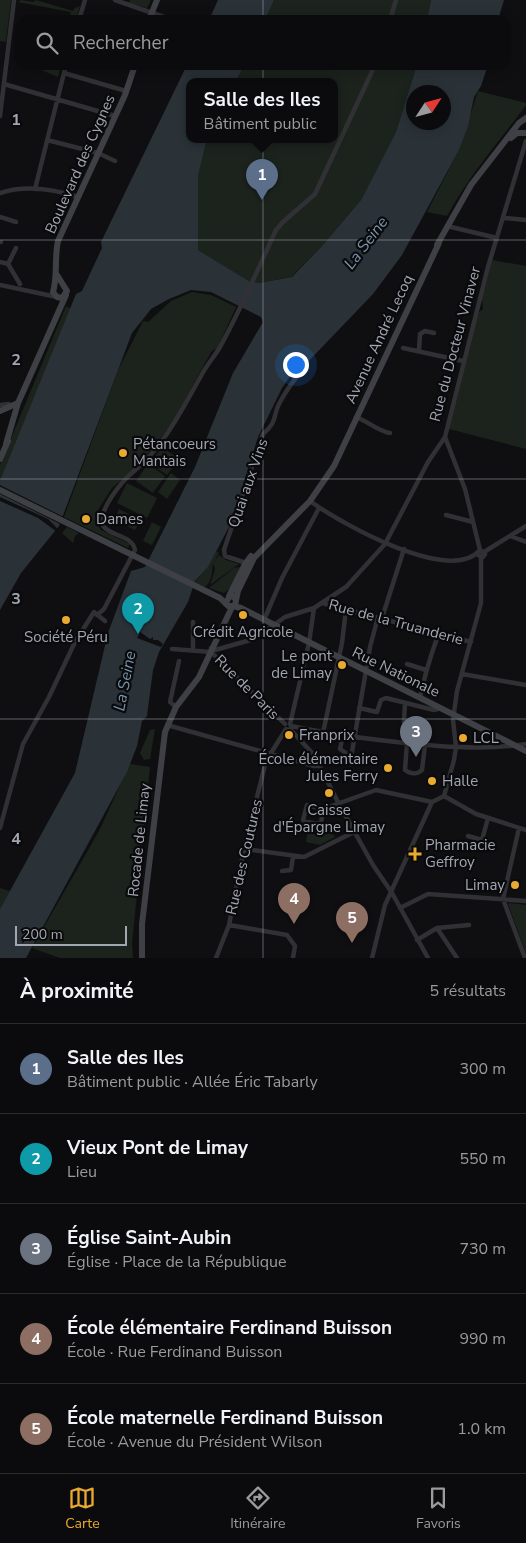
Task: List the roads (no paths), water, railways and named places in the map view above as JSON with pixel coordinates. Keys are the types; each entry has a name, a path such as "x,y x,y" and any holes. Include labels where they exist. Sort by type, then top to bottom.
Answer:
{"main road":[{"path":"151,15 157,0"},
{"name":"Boulevard des Cygnes","path":"57,287 55,256 58,241 126,92 133,70"},
{"path":"498,151 514,135 524,136 523,122"},
{"path":"498,151 523,122"},
{"name":"Avenue André Lecoq","path":"207,660 248,564 310,501 324,483 447,226 471,186 498,151"},
{"path":"0,412 13,411 33,372 61,310 66,295 67,290 57,287 57,298 61,303 61,310"},
{"path":"57,298 66,295"},
{"path":"0,459 6,444 13,411 33,372"},
{"name":"Rue Nationale","path":"0,490 231,602 526,751"},
{"name":"Rocade de Limay","path":"142,958 142,924 163,740 167,724 176,707 199,677 207,660"}],"street":[{"path":"0,116 14,0"},
{"path":"80,15 85,0"},
{"path":"115,0 129,2 159,15"},
{"path":"392,15 396,0"},
{"path":"0,56 7,56"},
{"path":"35,189 65,70"},
{"path":"0,828 23,744 75,642 95,614 104,610 135,550 134,544 106,530 102,523 103,515 124,480 144,463 173,425 201,374 219,350 280,226 316,194 373,70"},
{"path":"64,73 126,92"},
{"path":"4,84 115,116"},
{"name":"Rue du Docteur Vinaver","path":"210,650 254,639 285,617 314,608 346,587 386,544 428,462 445,437 463,361 504,218 524,136"},
{"path":"47,140 98,153 115,161"},
{"path":"0,193 16,189 35,189 78,198"},
{"path":"0,218 16,222"},
{"path":"504,218 526,220"},
{"path":"447,226 497,238"},
{"path":"8,264 16,248"},
{"path":"0,262 8,264 20,284"},
{"path":"0,285 57,298"},
{"path":"42,294 57,287"},
{"path":"419,350 420,334 425,331 434,333"},
{"path":"404,348 463,361"},
{"name":"Quai aux Vins","path":"248,564 225,556 224,550 263,434 273,424 279,404 285,393 306,365"},
{"path":"0,405 13,411"},
{"path":"355,420 373,424 379,431 390,433"},
{"path":"323,809 321,824 303,820 307,805 323,809 376,790 432,802 444,796 452,770 456,747 454,715 462,674 481,603 481,554 465,489 445,437"},
{"path":"310,501 319,508 386,544 451,561 465,560 481,554 526,526"},
{"path":"264,620 282,578 319,508"},
{"path":"446,515 473,522"},
{"path":"510,536 526,542"},
{"path":"352,752 359,708 380,618 404,549"},
{"name":"Rue de la Truanderie","path":"322,603 346,608 437,635 471,642"},
{"name":"Rue des Coutures","path":"216,958 229,926 244,849 264,767 288,726 309,643 314,608"},
{"path":"323,733 339,658 346,608"},
{"path":"95,614 105,620"},
{"path":"193,622 193,650"},
{"path":"420,698 426,670 430,665 437,635"},
{"path":"172,649 210,650"},
{"name":"Rue de Paris","path":"210,650 288,726 314,755 354,832 392,893 428,958"},
{"path":"176,707 170,702 179,661"},
{"path":"407,664 426,670"},
{"path":"462,674 526,685"},
{"path":"359,708 376,712 381,700 386,698 434,710 441,708"},
{"path":"405,703 404,722 407,743 405,770 415,774 422,770 425,745"},
{"path":"167,724 270,755 314,766 320,765"},
{"path":"288,726 323,733 425,745 456,747 516,746 526,744"},
{"path":"343,735 341,752 349,754 351,764"},
{"path":"444,796 488,818 526,830"},
{"path":"372,958 385,905 432,802"},
{"path":"468,836 482,840 488,818"},
{"path":"520,828 503,899 525,958"},
{"path":"244,849 293,856 309,856 354,832"},
{"path":"282,871 291,870 293,856"},
{"path":"400,908 428,894 526,902"},
{"path":"417,940 437,928 469,925"},
{"path":"229,926 287,935 295,946 293,958"},
{"path":"437,928 457,958"}],"water":[{"path":"218,0 274,0 267,15 211,15"},
{"path":"431,0 504,0 500,15 428,15"},
{"name":"La Seine","path":"185,70 242,70 238,78 186,78 186,143 206,143 198,176 198,250 249,281 259,283 292,277 322,246 361,200 396,132 406,100 406,130 451,130 451,85 411,85 415,70 486,70 481,86 474,97 468,126 459,150 402,255 373,294 302,368 298,365 282,388 258,437 231,523 208,567 195,581 188,602 159,652 153,670 147,716 142,721 137,746 127,772 26,958 0,958 0,909 75,773 108,633 131,571 145,567 195,467 233,373 263,322 261,317 211,292 191,290 151,309 132,333 59,526 21,573 0,610 0,481 76,294 82,291 102,248 101,242"}],"place":[{"name":"Salle des Iles","path":"262,200"},
{"name":"Pétancoeurs Mantais","path":"123,453"},
{"name":"Dames","path":"86,519"},
{"name":"Crédit Agricole","path":"243,615"},
{"name":"Société Péru","path":"66,620"},
{"name":"Vieux Pont de Limay","path":"138,634"},
{"name":"Le pont de Limay","path":"342,665"},
{"name":"Franprix","path":"289,735"},
{"name":"LCL","path":"463,738"},
{"name":"Église Saint-Aubin","path":"416,757"},
{"name":"École élémentaire Jules Ferry","path":"388,768"},
{"name":"Halle","path":"432,781"},
{"name":"Caisse d'Épargne Limay","path":"329,793"},
{"name":"Pharmacie Geffroy","path":"415,854"},
{"name":"Limay","path":"515,885"},
{"name":"École élémentaire Ferdinand Buisson","path":"294,924"},
{"name":"École maternelle Ferdinand Buisson","path":"352,943"}]}
